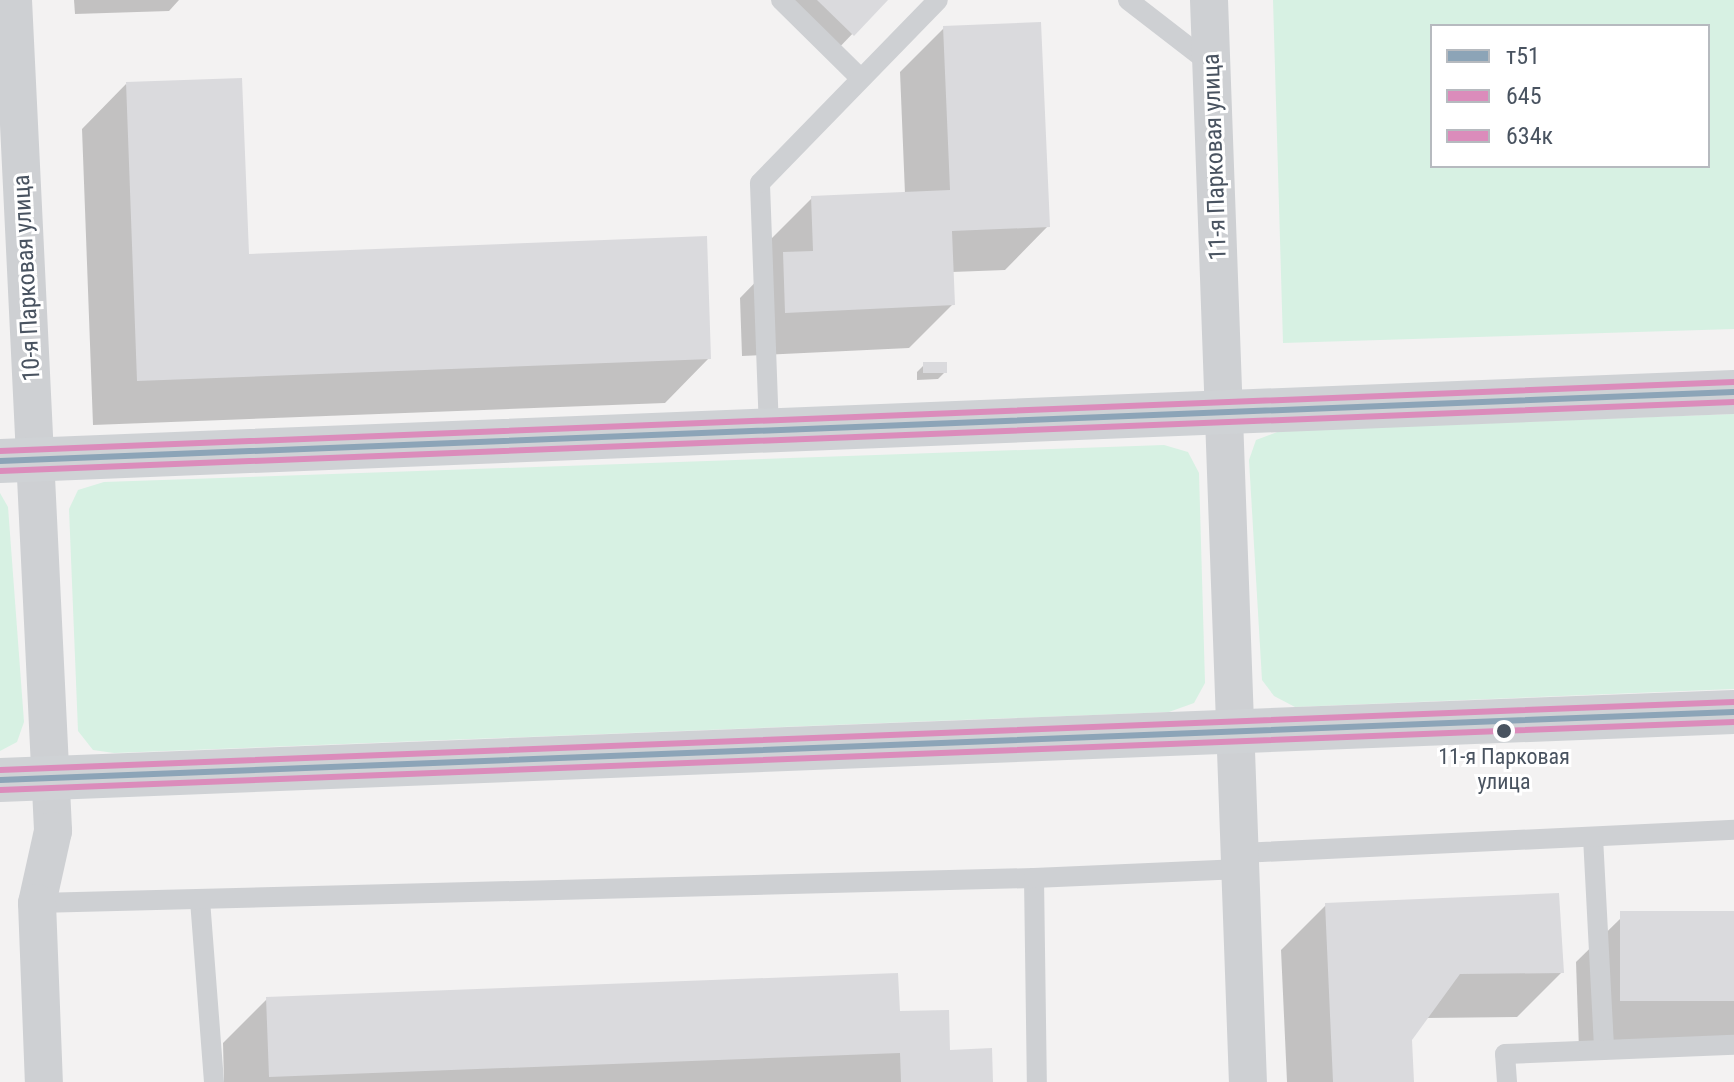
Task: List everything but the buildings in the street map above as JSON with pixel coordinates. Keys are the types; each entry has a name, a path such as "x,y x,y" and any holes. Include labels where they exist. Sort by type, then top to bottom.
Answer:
{"street":[{"name":"10-я Парковая улица","path":"13,0 12,204 18,461 53,831 37,903 44,1082"},
{"name":"11-я Парковая улица","path":"1209,0 1248,1082"},
{"path":"18,461 1734,392"},
{"path":"0,780 1734,712"}],"lane":[{"path":"781,0 860,78"},
{"path":"769,430 760,183 938,0"},
{"path":"1128,0 1212,65"},
{"path":"37,903 1034,878 1241,861 1734,830"},
{"path":"1593,837 1604,1050"},
{"path":"1034,878 1037,1082"},
{"path":"200,900 214,1082"},
{"path":"1507,1082 1505,1054 1734,1045"}],"green space":[{"path":"1273,0 1734,0 1734,329 1283,343"},
{"path":"1734,414 1734,689 1295,707 1274,696 1262,680 1249,460 1256,440 1280,431"},
{"path":"1164,445 1188,452 1199,473 1205,683 1194,703 1169,712 114,753 93,750 78,731 69,509 78,490 104,482"},
{"path":"0,493 8,507 24,722 17,742 0,751"}],"transit line":[{"name":"634к","path":"0,451 1734,382"},
{"name":"т51","path":"0,461 1734,392"},
{"name":"645","path":"0,471 1734,402"},
{"name":"634к","path":"0,770 1734,702"},
{"name":"т51","path":"0,780 1734,712"},
{"name":"645","path":"0,790 1734,722"}],"place":[{"name":"11-я Парковая улица","path":"1504,731"}]}
